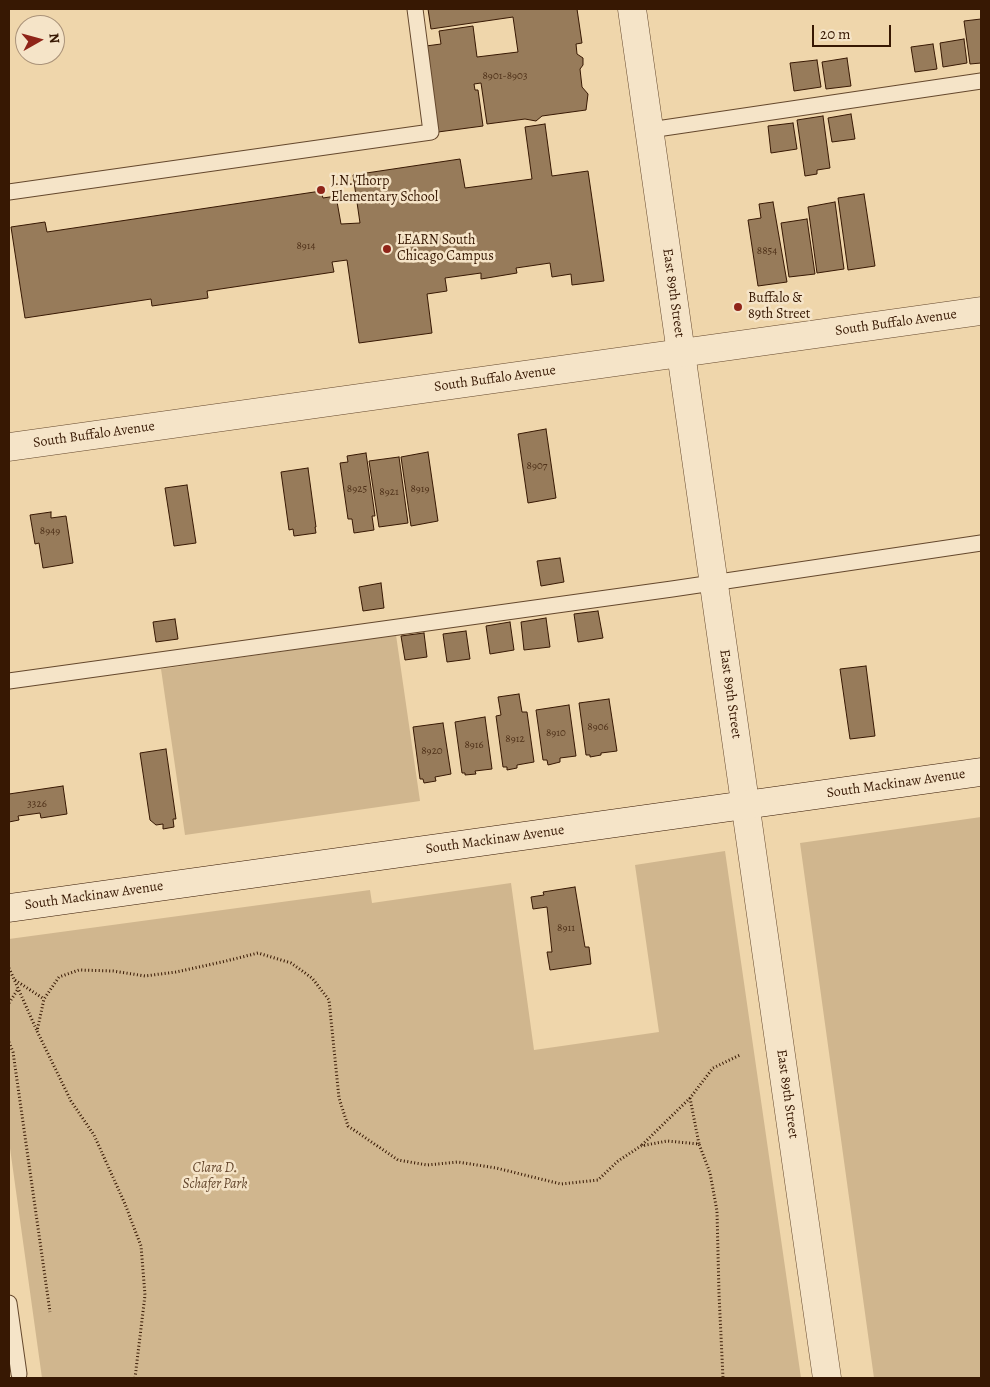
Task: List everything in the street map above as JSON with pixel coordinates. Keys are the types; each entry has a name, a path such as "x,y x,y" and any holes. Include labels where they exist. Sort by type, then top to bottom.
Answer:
{"street":[{"name":"East 89th Street","path":"632,9 827,1378"},
{"name":"South Buffalo Avenue","path":"9,447 981,311"},
{"name":"South Mackinaw Avenue","path":"9,908 981,772"}],"lane":[{"path":"9,192 431,132 415,9"},
{"path":"650,130 981,80"},
{"path":"9,681 981,543"},
{"path":"9,1303 19,1374"}],"path":[{"path":"37,1031 44,999 59,977 79,970 113,971 145,976 185,970 258,953 291,963 312,978 329,1000 340,1098 348,1126 398,1160 427,1166 458,1162 496,1168 561,1184 598,1180 618,1161 641,1146 690,1098 713,1068 740,1055"},
{"path":"9,968 71,1101 94,1136 126,1204 141,1246 145,1295 135,1378"},
{"path":"14,980 44,999"},
{"path":"9,1003 18,989"},
{"path":"9,1042 13,1052 50,1312"},
{"path":"690,1098 699,1144 710,1173 717,1211 723,1378"},
{"path":"641,1146 667,1141 699,1144"}],"green space":[{"path":"396,635 420,801 185,835 161,669"},
{"path":"981,817 981,1378 874,1378 800,843"},
{"name":"Clara D. Schafer Park","path":"725,851 801,1378 42,1378 9,1141 9,939 370,890 372,903 511,883 534,1050 659,1032 635,865"}],"building":[{"path":"428,9 577,9 582,43 576,44 577,54 583,58 583,65 580,69 582,87 588,94 586,110 542,116 536,121 525,119 487,124 481,83 474,84 475,90 478,90 483,126 438,132 426,46 441,44 439,31 473,26 477,57 518,52 513,17 431,29"},
{"path":"981,19 981,63 970,64 964,21"},
{"path":"964,39 967,63 943,67 940,43"},
{"path":"933,44 937,69 915,72 911,47"},
{"path":"847,58 851,86 826,89 822,62"},
{"path":"817,60 821,87 794,91 790,63"},
{"path":"851,114 855,139 832,142 828,118"},
{"path":"823,116 830,168 817,170 817,174 805,176 797,120"},
{"path":"793,123 797,149 771,153 768,126"},
{"path":"545,124 552,176 588,171 604,281 572,285 571,274 552,277 550,263 516,268 517,273 481,279 481,273 445,278 447,291 427,294 432,333 359,343 347,260 332,262 334,272 207,291 208,298 152,306 151,299 25,318 11,227 45,222 47,232 321,191 323,198 336,196 341,224 360,223 353,175 460,159 465,188 532,179 525,127"},
{"path":"864,194 875,266 848,270 838,198"},
{"path":"773,202 787,282 758,286 748,220 761,218 759,204"},
{"path":"835,202 844,269 817,273 808,207"},
{"path":"807,219 815,274 789,277 781,223"},
{"path":"546,429 556,498 528,503 518,434"},
{"path":"428,452 438,521 411,526 401,457"},
{"path":"366,453 375,516 372,516 374,530 354,533 352,519 348,519 340,463 348,462 347,456"},
{"path":"399,457 408,523 379,527 369,461"},
{"path":"308,468 316,533 294,536 293,529 289,530 281,472"},
{"path":"187,485 196,543 174,546 165,488"},
{"path":"51,512 51,518 66,516 73,563 43,568 39,543 35,544 30,515"},
{"path":"560,558 564,582 541,586 537,561"},
{"path":"381,583 384,608 363,611 359,587"},
{"path":"598,611 603,638 578,642 574,614"},
{"path":"546,618 550,647 524,650 521,622"},
{"path":"175,619 178,639 156,642 153,622"},
{"path":"510,622 514,650 490,654 486,626"},
{"path":"466,631 470,659 447,662 443,634"},
{"path":"424,633 427,657 405,660 401,636"},
{"path":"866,666 875,736 850,739 840,669"},
{"path":"519,694 522,712 527,712 534,762 517,765 517,768 507,770 507,767 503,767 496,716 501,715 498,697"},
{"path":"609,699 617,751 601,753 601,755 590,757 590,755 586,755 579,703"},
{"path":"569,705 576,756 560,758 560,762 548,765 547,760 543,760 536,710"},
{"path":"485,717 492,769 475,771 476,774 465,775 465,773 462,773 455,722"},
{"path":"443,723 451,774 435,777 436,781 424,783 423,779 420,779 413,727"},
{"path":"166,749 176,819 173,819 174,827 163,829 163,824 156,825 150,820 140,753"},
{"path":"63,786 67,814 41,818 40,813 18,816 19,820 9,822 9,794"},
{"path":"575,887 585,947 589,947 591,964 550,970 547,952 552,952 547,907 533,909 531,897 544,895 543,892"}],"place":[{"name":"J.N. Thorp Elementary School","path":"321,190"},
{"name":"LEARN South Chicago Campus","path":"387,249"},
{"name":"Buffalo & 89th Street","path":"738,307"}]}
